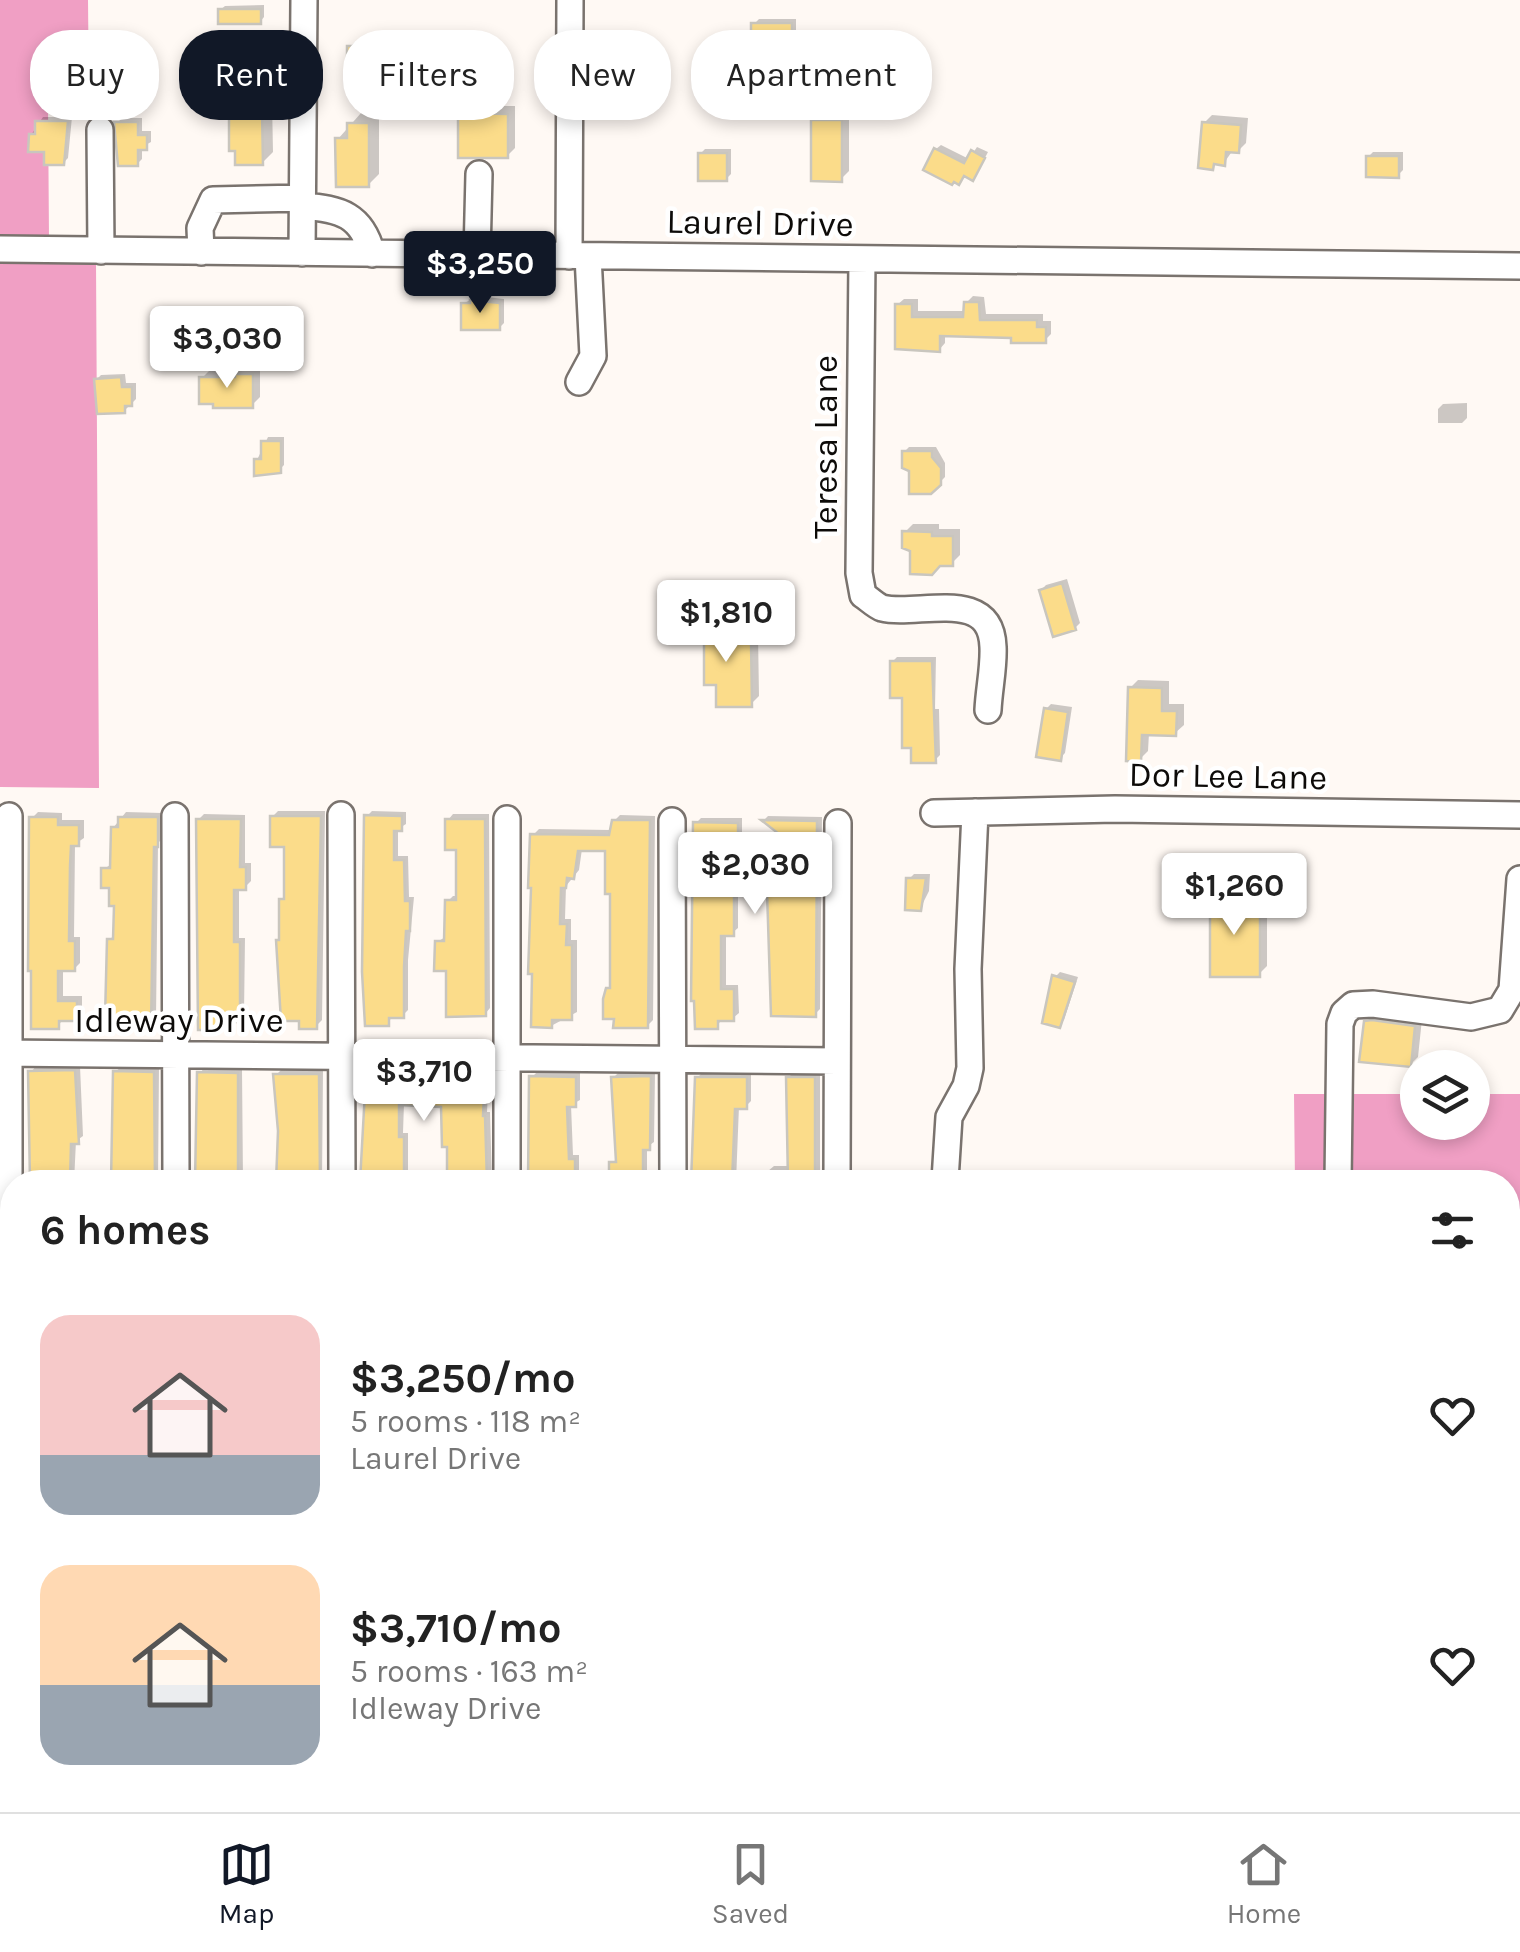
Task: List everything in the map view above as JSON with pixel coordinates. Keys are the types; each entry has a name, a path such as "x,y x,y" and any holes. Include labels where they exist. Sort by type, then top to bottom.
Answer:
{"street":[{"path":"302,253 304,0"},
{"path":"570,0 579,256 593,356 579,382"},
{"path":"100,130 101,251"},
{"path":"477,255 480,174"},
{"path":"201,252 200,228 213,200 303,202 330,208 350,217 366,232 372,254"},
{"name":"Laurel Drive","path":"0,250 1520,266"},
{"name":"Teresa Lane","path":"862,258 863,595 881,608 944,607 967,610 984,620 994,644 988,710"},
{"name":"Dor Lee Lane","path":"934,813 1114,809 1520,815"},
{"path":"946,1170 949,1118 966,1086 970,1068 968,969 975,812"},
{"path":"341,815 342,1170"},
{"path":"5,1170 10,816"},
{"path":"176,816 176,1170"},
{"path":"507,819 507,1170"},
{"path":"672,821 672,1170"},
{"path":"838,822 838,1170"},
{"path":"1338,1170 1340,1024 1344,1013 1353,1005 1373,1004 1471,1017 1500,1010 1512,990 1520,878"},
{"name":"Idleway Drive","path":"5,1053 837,1060"}],"shaded area":[{"path":"0,0 88,0 88,30 30,30 30,120 48,120 49,240 0,239"},
{"path":"0,260 96,261 99,788 0,787"},
{"path":"1294,1094 1400,1094 1400,1140 1490,1140 1490,1094 1520,1094 1520,1170 1295,1170"}],"building":[{"path":"218,9 261,9 261,24 218,24"},
{"path":"751,23 792,23 792,30 751,30"},
{"path":"229,120 262,120 263,165 235,165 235,151 229,151"},
{"path":"458,120 508,120 508,158 458,158"},
{"path":"811,120 842,120 842,182 811,181"},
{"path":"35,121 68,121 64,165 44,165 44,152 28,152"},
{"path":"114,122 138,122 138,135 147,135 147,150 138,150 138,166 118,166"},
{"path":"1202,122 1241,125 1239,153 1226,152 1225,166 1214,164 1213,170 1198,168"},
{"path":"347,123 369,123 369,187 336,187 335,138 347,138"},
{"path":"934,148 964,163 971,150 985,158 973,181 964,176 959,185 952,185 923,170"},
{"path":"698,153 727,153 727,181 698,181"},
{"path":"1366,156 1399,156 1399,178 1366,177"},
{"path":"964,302 979,302 980,320 1037,320 1037,327 1046,327 1046,343 940,336 940,352 895,349 895,304 912,304 912,317 963,317"},
{"path":"461,303 500,303 500,330 461,330"},
{"path":"253,374 253,408 199,404 199,377"},
{"path":"121,377 122,387 132,387 132,406 125,406 125,413 97,414 94,379"},
{"path":"261,441 281,441 281,473 254,476 254,459 261,459"},
{"path":"902,451 932,451 941,468 941,485 931,494 909,494 909,471 902,468"},
{"path":"902,531 953,536 953,566 940,566 932,575 910,574 910,551 902,548"},
{"path":"1062,583 1076,630 1053,637 1039,590"},
{"path":"692,622 721,622 722,640 751,641 752,707 716,707 716,685 704,685 704,640 692,640"},
{"path":"890,661 932,661 936,763 911,763 911,748 902,748 902,698 890,698"},
{"path":"1128,687 1162,688 1162,711 1177,711 1176,736 1142,735 1141,762 1126,761"},
{"path":"1044,708 1068,712 1061,761 1036,757"},
{"path":"364,815 402,816 402,831 394,831 394,860 404,860 410,931 406,931 404,1018 389,1018 389,1026 365,1026"},
{"path":"270,816 321,816 317,1029 299,1029 299,1021 281,1021 276,940 279,899 284,899 284,847 270,847"},
{"path":"29,817 58,817 58,825 79,825 79,846 71,846 70,866 69,941 75,941 75,971 58,971 58,1001 77,1001 77,1021 59,1021 59,1029 31,1029"},
{"path":"118,817 158,817 158,847 154,847 151,1028 129,1028 129,1018 105,1018 107,939 113,939 114,906 109,906 109,888 101,888 101,868 110,868 111,827 118,827"},
{"path":"196,819 241,819 240,867 246,867 246,890 234,890 234,942 240,942 240,1022 220,1022 220,1030 198,1030"},
{"path":"445,819 485,819 486,1016 446,1017 446,971 434,971 435,941 444,941 445,900 456,900 456,850 445,850"},
{"path":"612,820 650,820 648,1028 613,1028 614,1019 603,1019 603,999 606,988 610,988 610,894 605,894 605,851 578,851 574,879 567,878 566,888 561,888 560,924 567,924 566,945 572,945 572,1020 552,1020 552,1028 531,1027 530,834 609,835"},
{"path":"761,820 817,821 816,1017 771,1016 767,891 734,891 734,936 721,936 721,989 734,989 734,1021 718,1021 718,1029 695,1029 691,1001 693,822 738,823 738,863 778,862 779,834"},
{"path":"906,878 926,878 921,911 905,910"},
{"path":"1260,891 1260,977 1210,977 1210,916 1202,916 1202,895 1228,895 1227,922"},
{"path":"1052,975 1075,982 1060,1028 1042,1023"},
{"path":"1364,1021 1415,1026 1413,1050 1400,1050 1400,1066 1359,1062"},
{"path":"75,1070 79,1144 71,1144 70,1170 30,1170 28,1071"},
{"path":"113,1071 154,1072 155,1170 111,1170"},
{"path":"197,1072 238,1073 238,1170 195,1170"},
{"path":"366,1073 436,1078 436,1074 485,1076 487,1170 447,1170 441,1107 399,1105 404,1170 361,1170"},
{"path":"273,1074 319,1074 320,1170 276,1170"},
{"path":"529,1076 576,1077 576,1107 567,1107 569,1159 575,1159 575,1170 528,1170"},
{"path":"651,1076 650,1150 643,1150 643,1170 609,1170 609,1162 616,1162 611,1077"},
{"path":"695,1077 747,1077 747,1109 735,1109 732,1170 691,1170"},
{"path":"786,1077 815,1077 815,1170 788,1170"}]}
